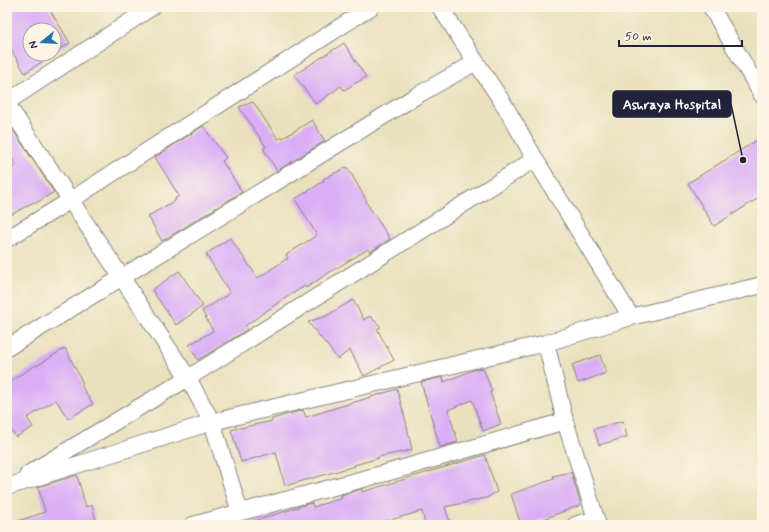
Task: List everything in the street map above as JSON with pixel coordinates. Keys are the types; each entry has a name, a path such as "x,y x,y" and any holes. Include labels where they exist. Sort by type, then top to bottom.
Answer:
{"street":[{"path":"152,7 7,103 188,378 212,422 240,512"},
{"path":"7,239 71,200 371,7"},
{"path":"440,7 505,106 534,159 630,317"},
{"path":"711,7 762,95"},
{"path":"7,348 416,96 476,62"},
{"path":"7,487 188,378 534,159"},
{"path":"7,487 212,422 546,343 630,317 762,285"},
{"path":"546,343 565,420 597,521 575,525"},
{"path":"193,525 393,472 565,420"}],"building":[{"path":"7,7 48,7 57,22 22,22 22,62 42,62 25,73 7,43"},
{"path":"62,30 70,43 62,48"},
{"path":"344,43 366,77 344,90 341,86 316,104 294,75"},
{"path":"253,102 278,139 283,138 312,120 325,141 277,171 263,148 266,147 239,107"},
{"path":"7,121 54,192 36,203 34,202 7,217 7,173 16,165 7,152"},
{"path":"203,126 226,158 222,161 242,192 162,241 148,216 176,200 175,198 179,196 155,157"},
{"path":"762,137 762,196 714,226 688,183"},
{"path":"347,167 367,201 366,202 390,239 370,252 368,249 306,288 305,286 282,300 245,326 247,330 198,360 189,345 213,331 202,311 230,293 206,254 230,238 258,278 288,258 286,255 317,235 295,199 324,181 323,179"},
{"path":"179,271 203,306 176,325 152,290"},
{"path":"353,300 364,320 370,316 381,327 377,329 394,360 364,376 350,350 338,359 308,322 326,316"},
{"path":"65,348 83,383 81,385 93,404 68,419 56,400 27,418 33,427 16,437 7,424 7,383"},
{"path":"600,355 606,373 578,383 572,365"},
{"path":"483,368 492,391 490,392 501,424 483,431 472,400 448,410 458,442 440,447 421,382 443,377 444,382 473,370"},
{"path":"397,389 412,450 378,457 379,458 354,465 355,466 285,486 276,452 241,462 231,430 272,421 272,419 303,410 306,417"},
{"path":"623,421 627,437 599,445 594,429"},
{"path":"485,455 497,492 486,498 445,507 451,525 425,525 422,511 372,525 253,525 252,522 307,504 312,503 313,507 342,498 341,495 362,489 362,492"},
{"path":"571,472 581,505 527,525 521,525 511,494 554,479 553,476"},
{"path":"77,475 86,507 92,505 97,525 15,525 15,522 45,512 38,487"}],"place":[{"name":"Ashraya Hospital","path":"743,160"}]}
